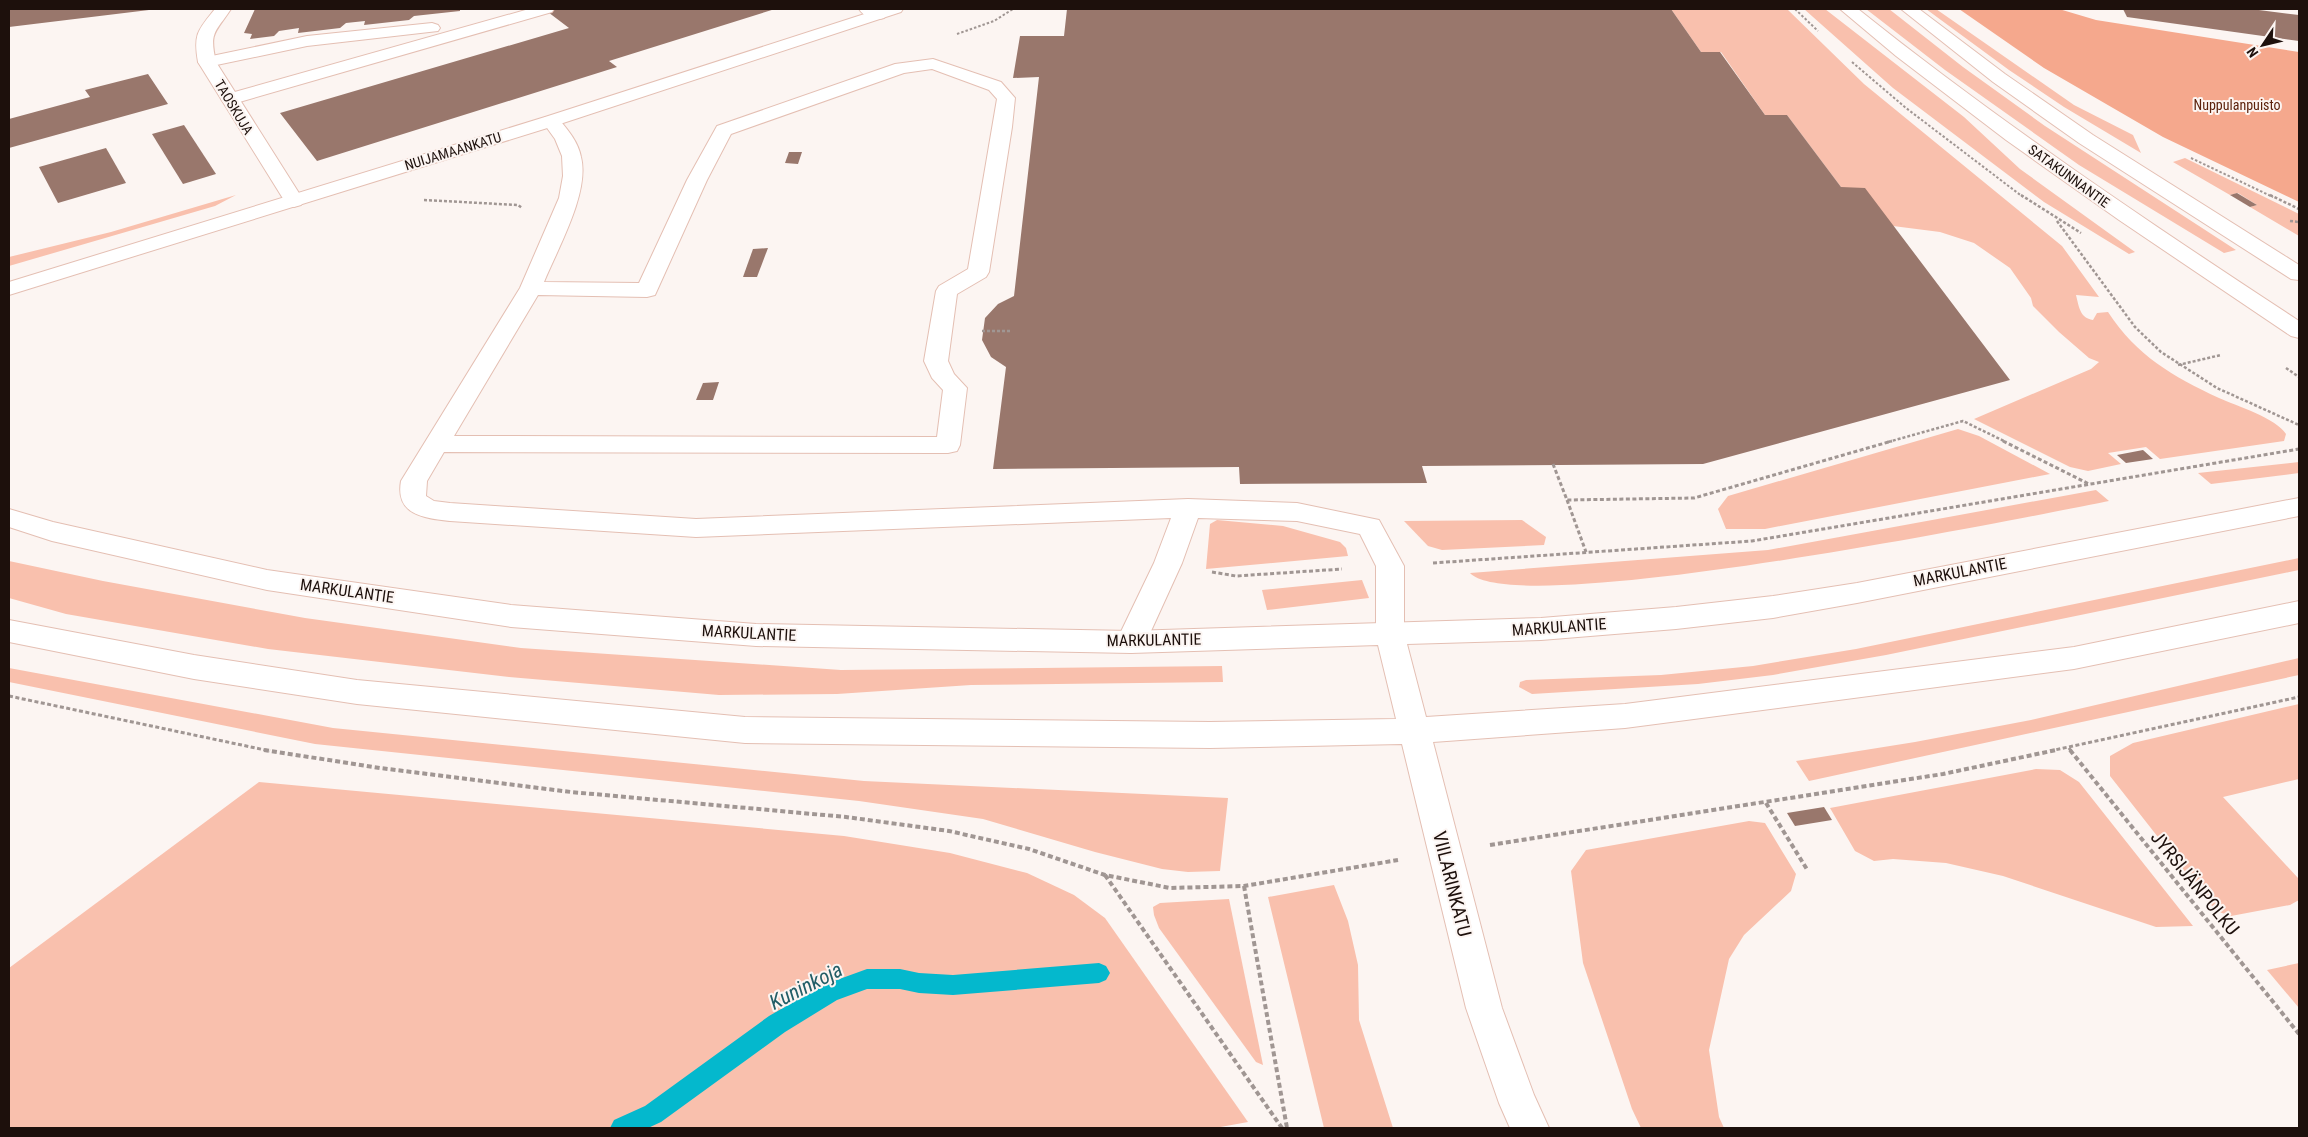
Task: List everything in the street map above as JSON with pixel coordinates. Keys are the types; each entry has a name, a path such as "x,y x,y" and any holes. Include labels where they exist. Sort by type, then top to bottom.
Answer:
{"main road":[{"name":"TAOSKUJA","path":"223,9 209,27 203,42 207,62 294,201"},
{"path":"207,62 307,41 436,27 501,9"},
{"path":"230,99 546,9"},
{"name":"SATAKUNNANTIE","path":"1848,9 1897,50 2107,204 2299,331"},
{"path":"1909,9 1999,78 2086,139 2299,274"},
{"name":"NUIJAMAANKATU","path":"9,289 551,121 880,11"},
{"path":"435,444 948,445 955,388 944,378 936,361 948,292 978,272 1003,127 1006,98 995,86 933,64 901,68 724,130 697,180 646,290 531,288"},
{"path":"551,121 562,132 574,162 573,183 565,209 531,288 414,481 412,493 415,501 428,509 450,512 696,528 1188,508 1168,564 1131,642"},
{"name":"MARKULANTIE","path":"9,518 52,531 267,580 511,616 756,635 1131,642 1541,630 1772,607 1858,593 2299,507"},
{"name":"VIILARINKATU","path":"1188,508 1296,512 1370,527 1390,566 1390,634 1484,1008 1518,1103 1530,1128"},
{"path":"9,631 194,667 357,692 745,730 1210,735 1413,731 1624,716 2074,658 2132,648 2299,612"}],"path":[{"path":"933,64 930,44 1006,16 1012,9"},
{"path":"417,198 518,205 526,210 565,209"},
{"path":"2054,218 2081,251 2143,336 2177,365 2225,391 2299,425"},
{"path":"984,331 1010,331"},
{"path":"2177,365 2221,355"},
{"path":"1567,500 1694,498 1963,421 2090,484"},
{"path":"1461,561 1752,541 2299,449"},
{"path":"1553,464 1586,552"},
{"path":"1168,564 1236,576 1344,569"},
{"path":"9,696 280,753 370,766 571,792 846,818 949,831 1029,849 1105,875 1170,888 1244,886 1320,872"},
{"path":"1574,831 1766,804 1943,774 2299,697"},
{"name":"JYRSIJÄNPOLKU","path":"2069,748 2299,1034"},
{"path":"1766,804 1808,871"},
{"path":"1105,875 1282,1128"},
{"path":"1244,886 1287,1128"}],"shaded area":[{"path":"1671,9 1787,9 1864,84 2062,246 2099,297 2076,295 2078,304 2085,317 2093,320 2097,313 2108,312 2143,353 2171,373 2202,390 2274,423 2286,434 2284,441 2160,459 2146,447 2108,453 2121,464 2088,471 2070,467 1974,419 2091,369 2099,362 2089,358 2033,306 2031,298 2010,268 1974,243 1940,232 1893,226 1841,187 1787,115 1765,115 1721,52 1701,52"},
{"path":"1804,9 1825,9 1964,117 2020,169 2135,252 2129,254 2044,202 1893,88"},
{"path":"1866,9 1889,9 1963,67 2045,126 2236,250 2224,253 2079,165 1945,70"},
{"path":"1926,9 1936,9 2074,105 2133,135 2141,153 2064,107 2009,70"},
{"path":"2185,158 2299,214 2299,236 2250,207 2257,205 2238,193 2230,195 2173,162"},
{"path":"236,195 215,206 9,266 9,257 111,232"},
{"path":"1958,429 1979,436 2050,474 1765,529 1726,529 1718,509 1728,496"},
{"path":"2299,462 2299,473 2211,484 2198,473"},
{"path":"2096,490 2109,501 1882,544 1670,576 1577,584 1507,584 1470,573 1768,550"},
{"path":"1217,520 1283,526 1340,542 1346,548 1348,556 1206,569 1210,524"},
{"path":"1522,520 1546,537 1544,545 1442,550 1428,546 1404,521"},
{"path":"2299,558 2299,570 1886,655 1773,675 1698,684 1532,694 1519,687 1520,682 1526,680 1661,675 1753,666 1856,649"},
{"path":"9,561 103,581 305,618 521,648 841,670 1222,666 1223,682 971,685 837,694 719,695 509,677 268,649 66,614 9,598"},
{"path":"1362,580 1369,598 1267,610 1262,590"},
{"path":"2299,658 2299,675 1809,781 1796,761 1915,742 2031,720"},
{"path":"9,668 333,728 864,781 1228,798 1220,871 1188,872 1162,869 1095,852 983,819 859,801 315,744 9,682"},
{"path":"2299,704 2299,779 2223,797 2298,878 2299,900 2290,905 2231,916 2216,911 2110,776 2110,756 2133,743"},
{"path":"2036,769 2060,770 2079,782 2193,926 2156,927 2003,876 1946,863 1893,859 1874,861 1855,851 1830,808"},
{"path":"259,782 844,836 950,853 1027,873 1074,895 1105,918 1248,1122 1215,1128 9,1128 9,968"},
{"path":"1749,821 1765,823 1796,874 1791,891 1744,935 1729,959 1709,1050 1719,1117 1724,1128 1641,1128 1632,1109 1583,963 1571,871 1586,850"},
{"path":"1334,885 1348,921 1358,965 1359,1020 1393,1128 1324,1128 1268,897"},
{"path":"1229,899 1263,1065 1256,1062 1159,928 1154,915 1153,907 1160,903"},
{"path":"2299,963 2299,1008 2267,970"}],"green space":[{"name":"Nuppulanpuisto","path":"1959,9 2059,9 2096,20 2299,52 2299,202 2163,137 2044,68"}],"building":[{"path":"9,9 149,9 149,10 9,27"},
{"path":"255,9 460,9 460,11 414,16 409,20 364,25 365,21 346,23 340,28 298,33 299,28 279,31 274,36 250,39 252,34 244,33"},
{"path":"544,9 775,9 609,61 617,67 317,161 280,113 569,28"},
{"path":"1067,9 1671,9 1701,52 1720,52 1765,115 1787,115 1841,187 1865,188 2010,380 1703,464 1422,466 1427,483 1240,484 1239,467 993,469 1006,367 991,357 982,340 985,318 998,304 1014,296 1039,77 1013,78 1020,36 1064,36"},
{"path":"2123,9 2251,9 2299,15 2299,41 2127,17"},
{"path":"148,74 168,104 9,148 9,119 90,97 85,90"},
{"path":"184,125 216,174 183,184 152,134"},
{"path":"106,148 126,183 58,203 39,167"},
{"path":"789,152 802,152 798,164 785,163"},
{"path":"2237,193 2257,205 2250,207 2230,195"},
{"path":"768,248 757,277 743,277 753,249"},
{"path":"719,382 713,400 696,400 703,383"},
{"path":"2143,450 2153,459 2126,463 2117,455"},
{"path":"1824,807 1832,820 1795,826 1787,813"}],"waterway":[{"name":"Kuninkoja","path":"622,1128 653,1114 777,1024 831,992 867,979 900,979 919,983 953,985 1099,973"}]}
